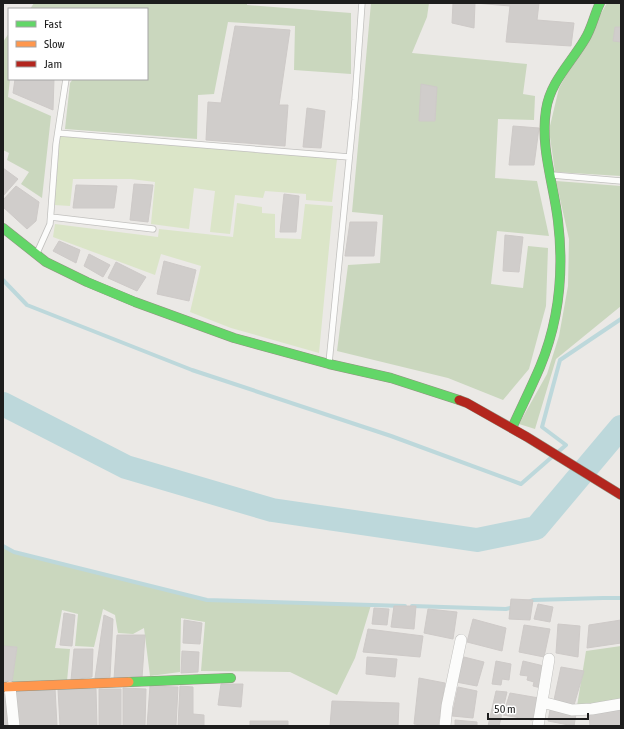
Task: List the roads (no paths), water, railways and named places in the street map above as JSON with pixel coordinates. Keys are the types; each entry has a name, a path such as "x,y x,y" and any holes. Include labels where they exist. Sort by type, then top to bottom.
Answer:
{"street":[{"path":"512,428 540,366 551,334 560,285 560,242 556,203 545,148 544,127 546,108 557,80 587,36 600,3"},
{"path":"3,228 46,262 87,282 141,304 234,338 329,364 392,378 467,404 512,428 621,495"},
{"path":"445,726 447,706 462,640"},
{"path":"538,726 549,659"},
{"path":"14,726 7,687 231,678"},
{"path":"542,702 572,710 592,709 621,704"}],"lane":[{"path":"329,364 355,100 362,3"},
{"path":"36,255 47,231 51,217 58,133 66,80"},
{"path":"58,133 349,157"},
{"path":"550,175 621,181"},
{"path":"51,217 153,229"}],"waterway":[{"path":"3,280 27,305 192,370 391,436 521,484 553,456"},
{"path":"558,452 566,445 542,427 560,360 621,319"},
{"path":"3,404 126,467 272,510 477,540 536,528 621,427"},
{"path":"3,546 14,552 207,600 405,606"},
{"path":"528,602 533,600 621,598"},
{"path":"412,606 506,609 514,607"}]}
